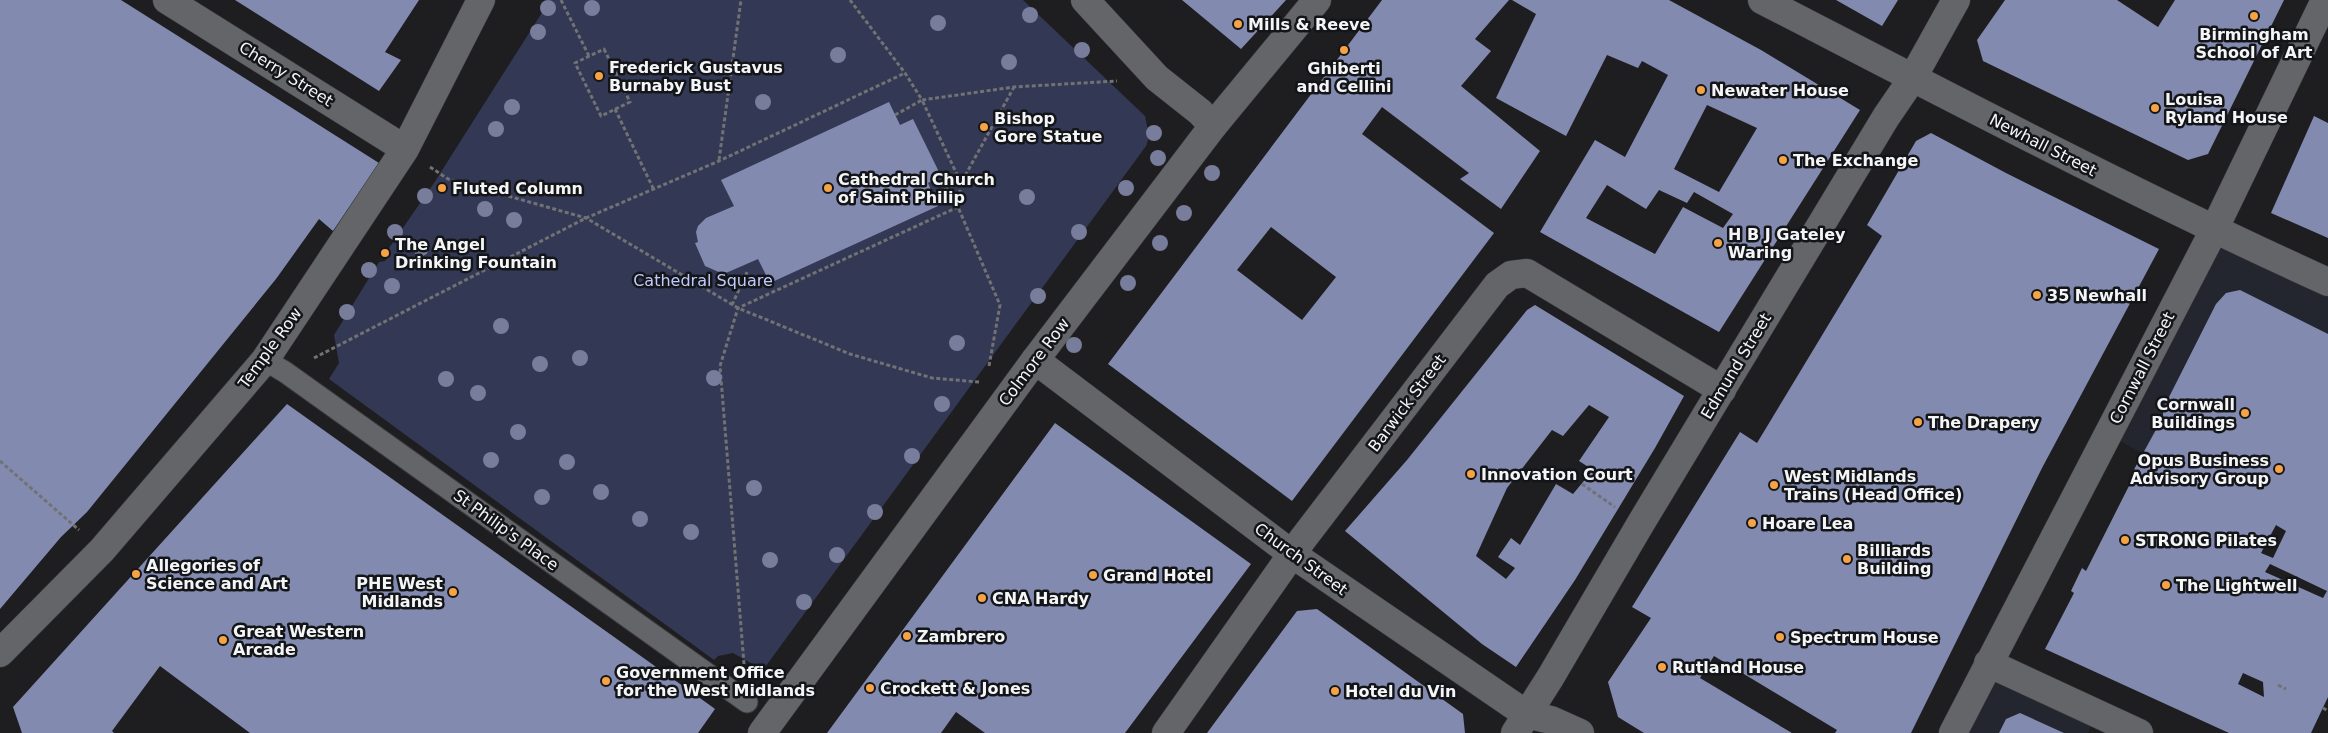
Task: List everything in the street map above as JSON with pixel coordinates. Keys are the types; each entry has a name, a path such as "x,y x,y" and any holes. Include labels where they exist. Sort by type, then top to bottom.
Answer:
{"street":[{"name":"Cherry Street","path":"167,0 405,150"},
{"name":"Temple Row","path":"0,653 102,550 275,366 405,150 481,0"},
{"path":"1085,0 1157,78 1200,112 1213,126"},
{"name":"Colmore Row","path":"762,733 1036,360 1213,126 1317,0"},
{"name":"Newhall Street","path":"1762,0 1912,79 2214,230 2328,282"},
{"name":"Edmund Street","path":"1521,724 1886,117 1912,79 1956,0"},
{"name":"Cornwall Street","path":"1953,733 2214,230 2326,0"},
{"name":"Barwick Street","path":"1166,733 1292,554 1498,285 1511,274 1527,273 1722,390"},
{"name":"Church Street","path":"1036,360 1521,724 1551,720 1580,733"},
{"name":"St Philip's Place","path":"275,366 747,702"},
{"path":"1988,663 2139,733"}],"path":[{"path":"561,0 589,56"},
{"path":"719,161 741,0"},
{"path":"850,0 905,73 922,100 961,183"},
{"path":"604,49 630,102 601,116 575,63 589,56 604,49"},
{"path":"275,366 586,218 719,161 905,73"},
{"path":"895,115 922,100 1014,87 1119,81"},
{"path":"988,373 1000,305 958,207 961,183 1014,87"},
{"path":"615,109 654,190"},
{"path":"405,150 448,180 586,218 732,305 850,354 932,378 986,382"},
{"path":"933,194 961,183"},
{"path":"747,702 720,366 738,308 958,207"},
{"path":"732,305 747,272"},
{"path":"0,462 102,550"},
{"path":"1582,484 1641,523"},
{"path":"2278,685 2286,689"},
{"path":"2323,708 2328,711"}],"shaded area":[{"name":"Cornwall Buildings","path":"2201,232 2328,277 2328,483 2312,475 2286,531 2107,434"},
{"path":"1988,663 2097,713 2088,733 1943,733"}],"green space":[{"name":"Cathedral Square","path":"550,0 1023,0 1145,116 1149,137 1146,146 763,670 733,653 718,656 714,660 329,379 339,363 334,335 379,262 385,261 390,254 389,248 434,183"}],"building":[{"path":"0,0 121,0 379,163 333,231 319,219 276,279 87,512 61,537 0,609"},
{"path":"235,0 419,0 385,52 401,60 379,91"},
{"name":"Mills & Reeve","path":"1182,0 1286,0 1241,49"},
{"path":"1382,0 1509,0 1475,39 1491,51 1461,86 1540,151 1501,209 1460,179 1469,173 1382,107 1362,134 1494,233 1292,501 1108,364","holes":["1271,227 1336,277 1302,320 1237,270"]},
{"path":"1512,0 1669,0 1761,50 1860,110 1719,332 1540,232 1595,140 1625,157 1668,75 1642,61 1638,68 1607,55 1566,136 1496,98 1536,14","holes":["1707,105 1757,128 1719,192 1674,169","1607,185 1646,209 1659,190 1687,203 1694,192 1733,214 1723,228 1683,207 1655,254 1586,218"]},
{"path":"1836,0 1898,0 1882,26"},
{"name":"Louisa Ryland House","path":"2005,0 2117,0 2158,27 2175,0 2284,0 2208,154 2188,160 1983,61 1977,40"},
{"name":"Cathedral Church of Saint Philip","path":"889,102 900,125 913,119 941,176 928,183 938,206 770,283 758,259 726,273 721,273 705,266 695,243 698,242 696,232 698,226 706,218 734,206 721,180"},
{"path":"2314,116 2328,123 2328,238 2271,213"},
{"path":"1931,133 2006,173 2159,249 2042,468 1911,733 1835,733 1837,730 1714,656 1700,678 1792,733 1644,733 1618,717 1608,682 1651,618 1632,607 1740,432 1757,443 1882,236 1867,225 1916,141"},
{"path":"2240,290 2328,334 2328,697 2311,733 2229,733 2045,649 2074,593 2071,591 2082,568 2086,571 2134,476 2131,475 2163,417 2163,409 2216,304 2226,293","holes":["2276,525 2286,531 2273,558 2261,553","2270,564 2327,591 2323,598 2265,572","2243,673 2263,682 2264,697 2238,684"]},
{"path":"1535,305 1684,396 1655,448 1575,580 1516,667 1482,644 1345,531 1407,460 1527,310","holes":["1589,405 1609,417 1579,461 1593,470 1573,494 1556,484 1520,545 1511,538 1498,557 1515,568 1506,579 1476,556 1507,488 1552,430 1563,436"]},
{"path":"287,404 715,709 698,733 250,733 160,666 112,731 114,733 22,733 13,707"},
{"name":"Grand Hotel","path":"1055,423 1251,564 1125,733 985,733 956,712 941,733 827,733"},
{"name":"Hotel du Vin","path":"1317,609 1463,714 1465,733 1207,733 1297,611"},
{"path":"2020,713 2064,733 1999,733 2006,719"}],"place":[{"name":"Birmingham School of Art","path":"2254,16"},
{"name":"Mills & Reeve","path":"1238,24"},
{"name":"Ghiberti and Cellini","path":"1344,50"},
{"name":"Frederick Gustavus Burnaby Bust","path":"599,76"},
{"name":"Newater House","path":"1701,90"},
{"name":"Louisa Ryland House","path":"2155,108"},
{"name":"Bishop Gore Statue","path":"984,127"},
{"name":"The Exchange","path":"1783,160"},
{"name":"Fluted Column","path":"442,188"},
{"name":"Cathedral Church of Saint Philip","path":"828,188"},
{"name":"H B J Gateley Waring","path":"1718,243"},
{"name":"The Angel Drinking Fountain","path":"385,253"},
{"name":"35 Newhall","path":"2037,295"},
{"name":"Cornwall Buildings","path":"2245,413"},
{"name":"The Drapery","path":"1918,422"},
{"name":"Opus Business Advisory Group","path":"2279,469"},
{"name":"Innovation Court","path":"1471,474"},
{"name":"West Midlands Trains (Head Office)","path":"1774,485"},
{"name":"Hoare Lea","path":"1752,523"},
{"name":"STRONG Pilates","path":"2125,540"},
{"name":"Billiards Building","path":"1847,559"},
{"name":"Allegories of Science and Art","path":"136,574"},
{"name":"Grand Hotel","path":"1093,575"},
{"name":"The Lightwell","path":"2166,585"},
{"name":"PHE West Midlands","path":"453,592"},
{"name":"CNA Hardy","path":"982,598"},
{"name":"Zambrero","path":"907,636"},
{"name":"Spectrum House","path":"1780,637"},
{"name":"Great Western Arcade","path":"223,640"},
{"name":"Rutland House","path":"1662,667"},
{"name":"Government Office for the West Midlands","path":"606,681"},
{"name":"Crockett & Jones","path":"870,688"},
{"name":"Hotel du Vin","path":"1335,691"}]}
